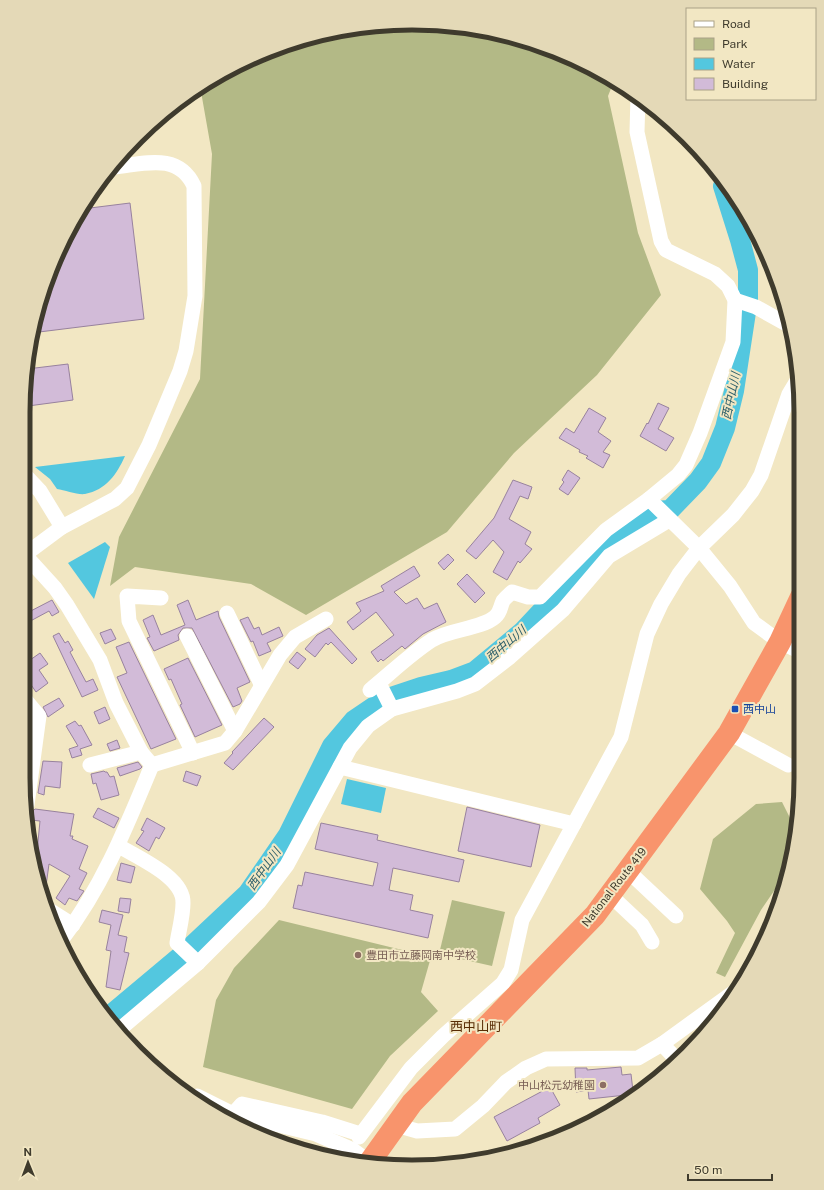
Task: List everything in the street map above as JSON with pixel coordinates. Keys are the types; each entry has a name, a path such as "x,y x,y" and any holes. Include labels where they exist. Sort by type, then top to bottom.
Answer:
{"highway":[{"name":"National Route 419","path":"373,1158 412,1103 595,915 729,733 780,642 794,612"}],"street":[{"path":"391,706 377,687 406,659 433,639 455,630 486,623 494,618 500,611 503,602 512,592 528,597 540,597 606,530 649,499 678,475 686,465 700,433 733,342 737,301 728,286 715,274 666,250 661,240 637,132 638,104"},
{"path":"30,551 62,527 115,499 127,488 149,446 180,371 186,351 195,296 194,186 189,176 180,168 169,164 153,163 120,166"},
{"path":"737,301 756,307 783,322"},
{"path":"233,1114 242,1104 322,1122 359,1136 411,1068 443,1036 504,983 511,970 522,920 621,737 647,634 661,604 678,574 699,548 733,515 752,491 761,475 789,394 793,387"},
{"path":"30,480 40,491 62,527"},
{"path":"649,499 699,548 730,586 754,623 780,642 794,649"},
{"path":"123,1027 259,902 287,865 350,748 368,726 391,706 457,691 475,684 510,657 562,610 609,556 667,517"},
{"path":"30,562 55,588 67,605 100,660 116,703 141,752 152,765"},
{"path":"161,598 127,596 129,621 193,753"},
{"path":"227,613 262,684"},
{"path":"152,765 225,743 235,731 280,655 295,637 326,619"},
{"path":"187,636 235,731"},
{"path":"30,705 39,716 30,778"},
{"path":"729,733 788,765"},
{"path":"90,765 141,752"},
{"path":"64,936 73,925 119,846 152,765"},
{"path":"340,768 574,824"},
{"path":"119,846 167,874 179,888 184,902 177,943 196,961"},
{"path":"628,871 676,916"},
{"path":"610,895 642,925 652,942"},
{"path":"55,913 73,925"},
{"path":"396,1125 417,1131 455,1129 483,1106 506,1082 526,1068 546,1059 638,1058 662,1044 723,1000"},
{"path":"662,1044 673,1056"},
{"path":"213,1104 233,1114 316,1134 353,1150 362,1157"}],"green space":[{"path":"412,30 462,33 487,37 535,50 581,69 612,86 608,96 638,233 661,295 597,375 514,453 447,532 306,615 251,584 135,567 110,586 119,537 200,379 212,154 201,93 243,69 289,50 337,37 362,33"},
{"path":"782,802 792,821 787,853 779,883 761,910 725,977 716,973 735,933 727,921 700,889 713,839 756,804"},
{"path":"452,900 505,912 492,966 439,954"},
{"path":"279,920 431,957 421,992 438,1011 390,1056 352,1109 203,1067 216,1000 234,968"}],"water":[{"path":"125,456 114,475 105,485 85,494 78,494 57,489 50,479 35,467"},
{"path":"105,542 110,547 94,599 68,563"},
{"path":"347,779 386,788 381,813 341,804"}],"building":[{"path":"130,203 144,319 38,332 50,289 59,266 69,243 89,208"},
{"path":"68,364 73,400 30,406 32,368"},
{"path":"658,403 669,408 658,429 674,438 666,451 640,436 647,423 648,424"},
{"path":"589,408 606,418 598,432 611,441 603,452 610,455 603,468 586,458 588,456 579,452 580,450 559,438 566,428 574,433"},
{"path":"568,470 580,478 568,495 559,489 564,482 562,480"},
{"path":"513,480 532,487 528,499 520,496 509,519 531,532 525,544 532,549 520,563 518,561 507,580 493,572 504,552 493,540 476,559 466,551 494,518"},
{"path":"448,554 454,560 444,570 438,563"},
{"path":"414,566 420,576 394,592 406,604 417,598 424,609 437,603 446,622 423,634 405,649 402,646 383,661 381,659 378,662 371,652 394,635 376,612 353,630 347,622 361,611 356,603 384,591 381,586"},
{"path":"467,574 485,593 475,603 457,584"},
{"path":"52,600 59,612 52,616 49,611 30,621 30,611"},
{"path":"188,600 196,620 218,611 219,617 250,682 237,688 242,701 240,704 233,707 192,628 183,628 178,635 179,640 154,651 147,638 150,637 143,620 153,615 161,635 185,625 177,605"},
{"path":"248,617 254,629 259,627 262,635 279,627 283,636 267,643 271,651 259,656 253,641 251,642 240,620"},
{"path":"329,628 357,659 352,664 331,642 328,645 326,643 315,657 305,649 317,635"},
{"path":"111,629 116,639 105,644 100,633"},
{"path":"59,633 65,643 68,641 73,650 70,652 86,682 93,679 98,690 82,697 53,636"},
{"path":"129,642 176,739 151,749 117,677 127,673 116,647"},
{"path":"297,652 306,659 298,669 289,662"},
{"path":"40,653 48,664 39,670 48,683 36,692 30,683 30,660"},
{"path":"188,658 222,725 195,737 180,705 182,704 171,679 169,680 164,669"},
{"path":"59,698 64,706 48,717 43,707"},
{"path":"105,707 110,719 99,724 94,712"},
{"path":"264,718 274,727 233,770 224,763 233,753 232,752"},
{"path":"75,721 79,726 81,725 92,745 80,749 82,755 72,758 69,749 78,746 66,726"},
{"path":"117,740 120,748 110,751 107,744"},
{"path":"43,761 62,762 60,788 45,786 44,795 38,793"},
{"path":"138,762 142,767 140,769 120,776 117,768"},
{"path":"104,771 107,772 110,777 114,776 119,795 101,800 96,783 93,784 91,774"},
{"path":"186,771 201,776 197,786 183,781"},
{"path":"467,807 540,825 531,867 458,851"},
{"path":"98,808 119,818 114,828 93,817"},
{"path":"35,809 74,814 70,836 73,836 72,839 88,846 79,869 87,873 79,889 84,891 77,901 69,898 65,905 56,898 70,876 49,864 46,886 37,852 40,821 32,820 32,812"},
{"path":"147,818 165,828 159,839 156,837 149,851 136,843 144,831 141,830"},
{"path":"321,823 378,835 377,840 464,860 459,882 393,868 389,890 413,895 410,910 433,915 428,938 293,908 298,885 302,886 305,872 373,886 378,863 315,849"},
{"path":"121,863 135,867 131,883 117,880"},
{"path":"120,898 131,899 129,913 118,911"},
{"path":"102,910 123,915 118,935 127,937 124,952 129,953 120,990 106,987 111,951 106,950 111,925 99,922"},
{"name":"中山松元幼稚園","path":"621,1067 622,1075 631,1074 633,1090 626,1092 625,1095 589,1099 588,1090 576,1092 575,1068 587,1068 587,1070"},
{"path":"550,1087 560,1105 538,1118 540,1123 507,1141 494,1117"}],"waterway":[{"name":"西中山川","path":"112,1014 182,955 248,893 288,835 332,746 354,720 385,699 421,687 451,680 475,671 522,632 581,569 629,527 652,511 670,510 698,481 711,463 725,428 734,391 748,299 748,270 725,194"}],"place":[{"name":"西中山","path":"735,709"},
{"name":"豊田市立藤岡南中学校","path":"358,955"},
{"name":"中山松元幼稚園","path":"603,1085"}],"district":[{"name":"西中山町","path":"476,1026"}]}
